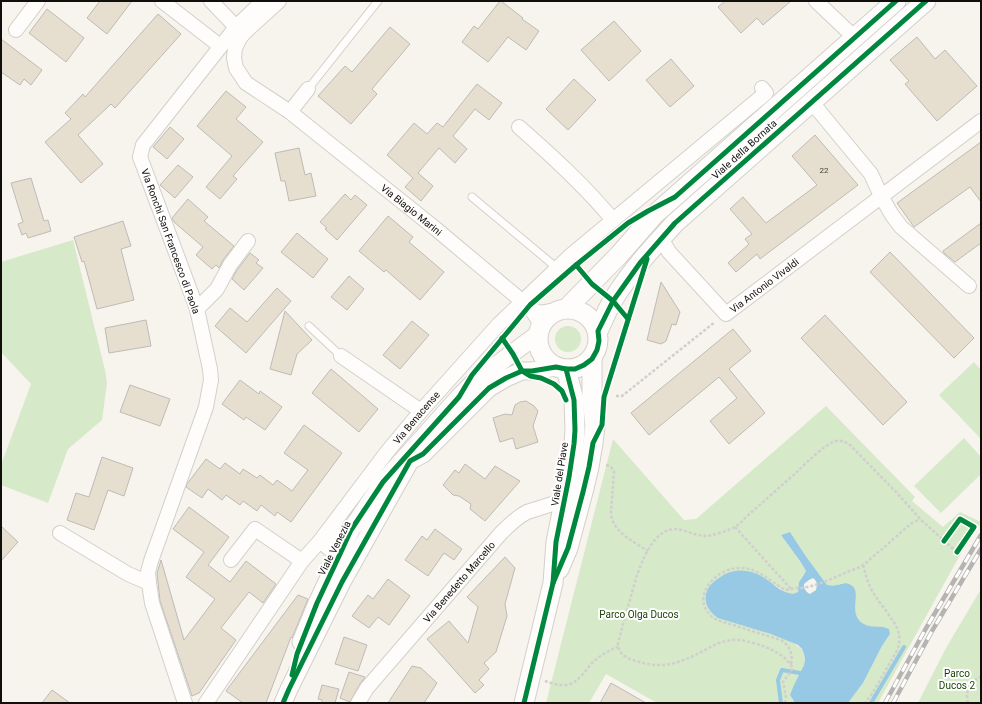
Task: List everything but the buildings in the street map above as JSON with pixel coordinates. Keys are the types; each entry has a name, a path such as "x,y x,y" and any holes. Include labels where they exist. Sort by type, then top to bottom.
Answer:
{"main road":[{"name":"Viale della Bornata","path":"562,309 619,255 654,215 896,1"},
{"name":"Viale della Bornata","path":"598,331 613,301 640,264 675,223 926,1"},
{"path":"562,309 578,310 587,314 594,322 598,331 599,341 597,350 592,359 575,369 561,368 548,362 538,345 533,317 548,316 562,309"},
{"name":"Viale del Piave","path":"524,703 553,583 568,548 590,461 595,426 592,399 592,359"},
{"name":"Viale del Piave","path":"553,583 556,542 569,477 575,430 574,400 561,368"}],"street":[{"path":"16,30 38,1"},
{"path":"162,1 220,46"},
{"path":"211,1 236,27"},
{"name":"Via Ronchi San Francesco di Paola","path":"185,703 152,603 148,572 206,407 211,380 208,358 196,309 140,157 143,145 220,46 236,27 264,1"},
{"name":"Via Biagio Marini","path":"279,1 244,32 235,48 234,58 236,68 246,83 290,112 436,229 533,317"},
{"path":"816,1 854,37"},
{"path":"533,317 557,268 766,93 762,88"},
{"path":"290,112 308,89"},
{"path":"811,102 871,174 892,215 902,227 969,286"},
{"name":"Via Antonio Vivaldi","path":"661,238 669,252 726,314 981,121"},
{"path":"519,127 556,159 613,220"},
{"path":"196,309 217,289 230,265 248,241"},
{"name":"Via Benacense","path":"206,703 302,562 320,541 387,452 421,411 499,324 533,317"},
{"name":"Viale Venezia","path":"286,696 296,654 317,603 351,530 383,482 533,317"},
{"path":"341,356 421,411"},
{"name":"Viale Venezia","path":"351,530 369,514 410,461 423,454 489,388 506,378 522,372 561,368"},
{"name":"Viale Venezia","path":"286,696 342,582 410,461"},
{"name":"Via Benedetto Marcello","path":"358,703 372,682 511,523 527,512 565,500 583,492"},
{"path":"231,560 255,529 302,562"},
{"name":"Via Benacense","path":"320,541 343,531 351,530"},
{"path":"60,533 128,574 149,583"},
{"path":"320,541 332,551 340,554"}],"lane":[{"path":"308,89 378,1"},
{"path":"472,197 557,268"},
{"path":"309,326 341,356"}],"path":[{"path":"616,396 622,396 726,314"},
{"path":"785,703 786,697 783,682 794,668 781,655 769,648 738,640 724,641 690,657 663,665 651,665 633,660 620,652 618,643 636,578 641,564 658,536 669,530 681,530 707,536 735,527 816,454 831,443 843,441 850,445 920,519 958,554 961,546"},
{"path":"600,463 610,466 613,468 614,472 611,512 612,522 620,531 648,551"},
{"path":"791,665 792,653 786,643 770,636 717,620 712,617 705,608 703,602 704,591 707,586 723,573 736,569 749,569 762,574 783,589 787,590 807,587 826,581 863,565 912,523 920,519"},
{"path":"735,527 790,589"},
{"path":"944,541 948,535"},
{"path":"863,565 869,585 895,626 899,641 898,649 872,694 865,703"},
{"path":"530,677 560,685 569,684 578,678 595,660 618,647"},
{"path":"968,703 967,690 974,680 981,677"}],"green space":[{"path":"73,240 107,383 102,420 68,449 48,503 1,485 1,465 31,384 1,352 1,262"},
{"path":"568,326 577,330 581,339 577,348 568,352 559,348 555,339 559,330"},
{"path":"974,362 981,370 981,439 939,395"},
{"name":"Parco Olga Ducos","path":"826,406 915,497 912,501 943,527 960,512 981,522 960,555 878,703 848,703 863,683 882,646 890,634 882,627 865,625 859,620 856,616 855,603 843,583 837,585 827,585 790,532 781,535 806,571 800,581 798,592 793,595 752,572 756,629 794,643 804,653 804,665 792,699 795,703 657,703 606,674 589,703 546,703 613,439 684,520 696,519"},
{"path":"964,438 981,457 981,474 941,513 914,486"},
{"name":"Parco Ducos 2","path":"981,589 981,703 918,703 946,648"}],"water":[{"path":"790,532 827,585 846,583 853,587 856,596 856,614 864,624 889,629 890,634 882,646 863,683 848,703 795,703 790,695 804,665 805,659 802,649 798,645 771,634 718,618 710,611 707,605 706,594 711,584 725,574 737,571 748,571 754,573 786,592 793,594 798,592 799,582 806,571 781,535","holes":["813,578 817,584 816,590 810,594 805,590 804,584"]}],"waterway":[{"path":"871,703 904,647"},
{"path":"781,703 778,680 782,670 800,673"}],"railway":[{"path":"885,703 925,630 981,535"},
{"path":"893,703 932,631 981,549"}],"cycle path":[{"path":"292,675 297,654 317,603 351,530 383,482 459,397 472,375 530,305 628,223 675,197 896,1"},
{"path":"283,703 342,582 410,461 423,454 489,388 506,378 522,371 556,367 575,369 592,359 597,350 599,341 598,331 613,301 640,263 675,223 926,1"},
{"path":"553,583 568,548 589,467 593,443 602,425 604,397 647,259"},
{"path":"576,265 592,284 613,301 628,319"},
{"path":"502,338 522,371 530,376 541,378 554,384 562,391 566,400"},
{"path":"524,703 553,583 556,542 574,444 574,400 566,369"},
{"path":"944,541 960,519 974,527 957,552"}]}
